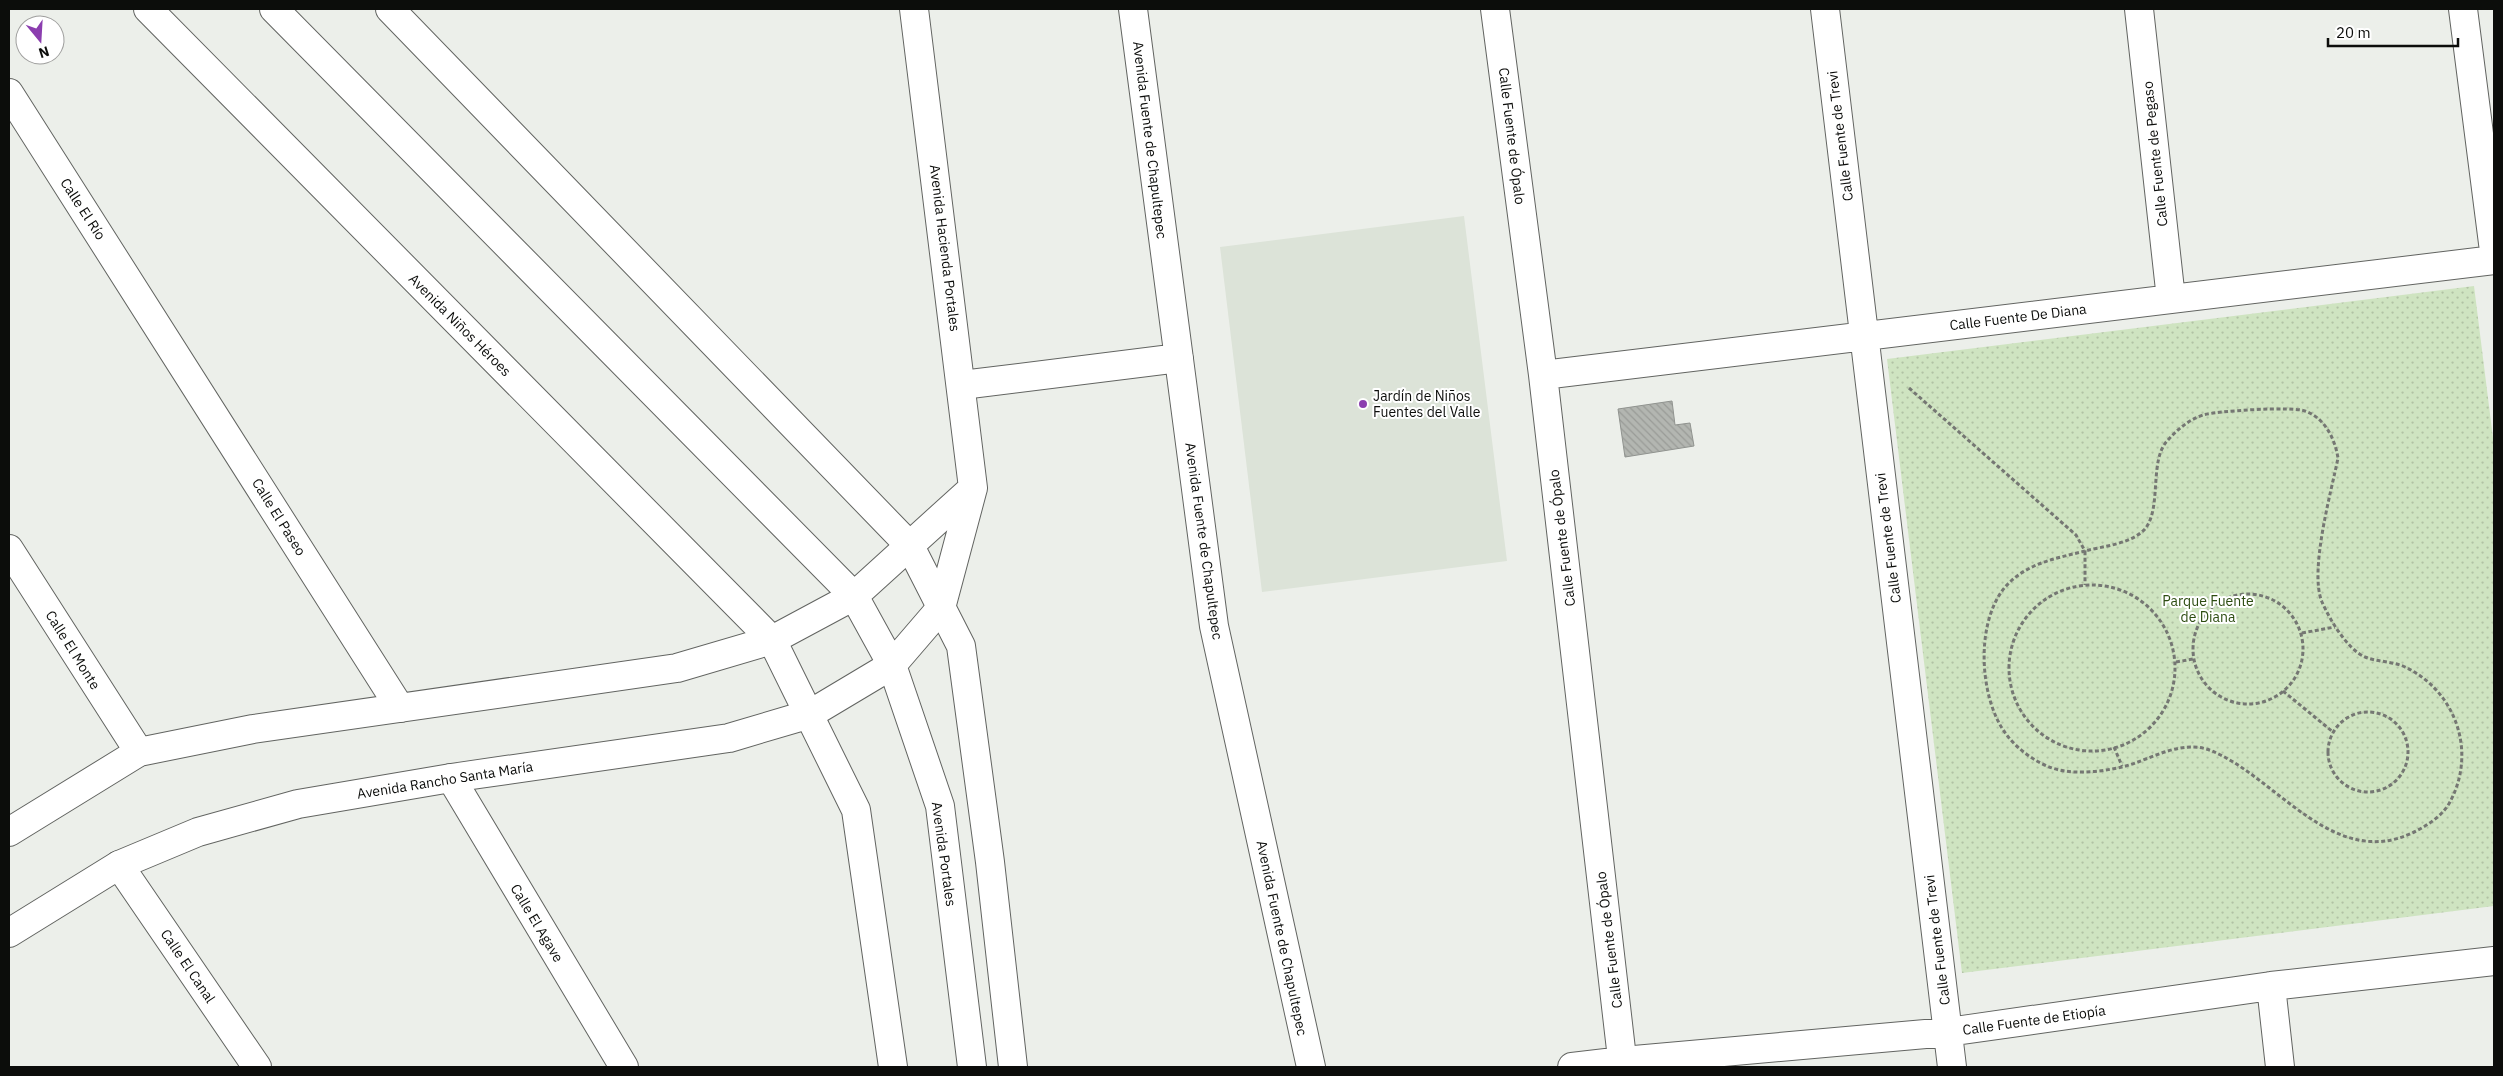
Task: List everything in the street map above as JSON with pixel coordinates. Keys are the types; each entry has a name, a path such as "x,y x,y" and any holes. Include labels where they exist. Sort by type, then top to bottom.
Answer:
{"street":[{"name":"Avenida Niños Héroes","path":"148,9 772,640"},
{"path":"274,9 854,596"},
{"path":"390,9 910,546 962,646 990,862 1013,1067"},
{"name":"Avenida Hacienda Portales","path":"892,665 941,608 973,488 962,386 914,9"},
{"name":"Avenida Fuente de Chapultepec","path":"1134,9 1214,626 1311,1067"},
{"name":"Calle Fuente de Ópalo","path":"1495,9 1543,375 1623,1064"},
{"name":"Calle Fuente de Trevi","path":"1825,9 1952,1067"},
{"name":"Calle Fuente de Pegaso","path":"2139,9 2171,299"},
{"path":"2462,9 2494,251"},
{"name":"Calle El Río","path":"9,93 158,325"},
{"name":"Calle Fuente De Diana","path":"1543,375 2494,260"},
{"name":"Calle El Paseo","path":"158,325 400,708"},
{"path":"962,386 1179,358"},
{"path":"9,832 139,752 253,729 677,668 772,640 854,596 973,488"},
{"name":"Calle El Monte","path":"9,549 139,752"},
{"name":"Avenida Portales","path":"854,596 892,665 940,806 972,1067"},
{"path":"772,640 856,810 894,1067"},
{"name":"Avenida Rancho Santa María","path":"9,933 119,865 198,832 298,804 451,778 729,738 810,714 892,665"},
{"name":"Calle El Agave","path":"451,778 624,1067"},
{"name":"Calle El Canal","path":"119,865 257,1067"},
{"name":"Calle Fuente de Etiopía","path":"1572,1067 1623,1064 1948,1032 2271,986 2494,961"},
{"path":"2271,986 2280,1067"}],"path":[{"path":"1908,388 2076,535 2085,551 2085,585"},
{"path":"2253,410 2304,410 2318,419 2328,430 2335,443 2338,458 2318,561 2321,600 2335,627 2364,656 2402,666 2429,681 2449,704 2462,740 2460,772 2451,801 2428,825 2397,840 2362,841 2326,830 2238,765 2209,750 2179,747 2122,766 2077,773 2055,769 2033,760 2005,734 1992,706 1986,675 1983,640 1991,609 2008,583 2032,565 2126,541 2138,536 2146,527 2155,498 2158,460 2164,444 2189,421 2205,414 2253,410"},
{"path":"2085,585 2110,586 2133,595 2153,610 2167,630 2176,662 2175,678 2168,702 2155,722 2136,739 2114,747 2088,750 2063,746 2041,734 2024,716 2012,685 2009,669 2012,644 2023,622 2039,603 2061,591 2085,585"},
{"path":"2243,593 2258,594 2272,599 2285,607 2296,619 2302,633 2304,649 2301,665 2294,680 2271,699 2257,704 2229,701 2216,694 2205,685 2197,673 2193,659 2192,644 2199,622 2214,604 2227,597 2243,593"},
{"path":"2302,633 2335,627"},
{"path":"2176,662 2193,659"},
{"path":"2283,691 2333,732"},
{"path":"2371,712 2386,715 2398,724 2406,736 2409,750 2407,766 2399,779 2388,788 2373,792 2358,792 2345,786 2334,775 2328,761 2327,746 2333,732 2342,721 2356,713 2371,712"},
{"path":"2114,747 2122,766"}],"shaded area":[{"name":"Jardín de Niños Fuentes del Valle","path":"1464,216 1507,561 1262,592 1220,247"}],"green space":[{"name":"Parque Fuente de Diana","path":"2474,286 2494,446 2494,906 1962,973 1887,359"}],"building":[{"path":"1672,401 1675,425 1690,423 1694,446 1625,457 1618,409"}],"place":[{"name":"Jardín de Niños Fuentes del Valle","path":"1363,404"}]}
